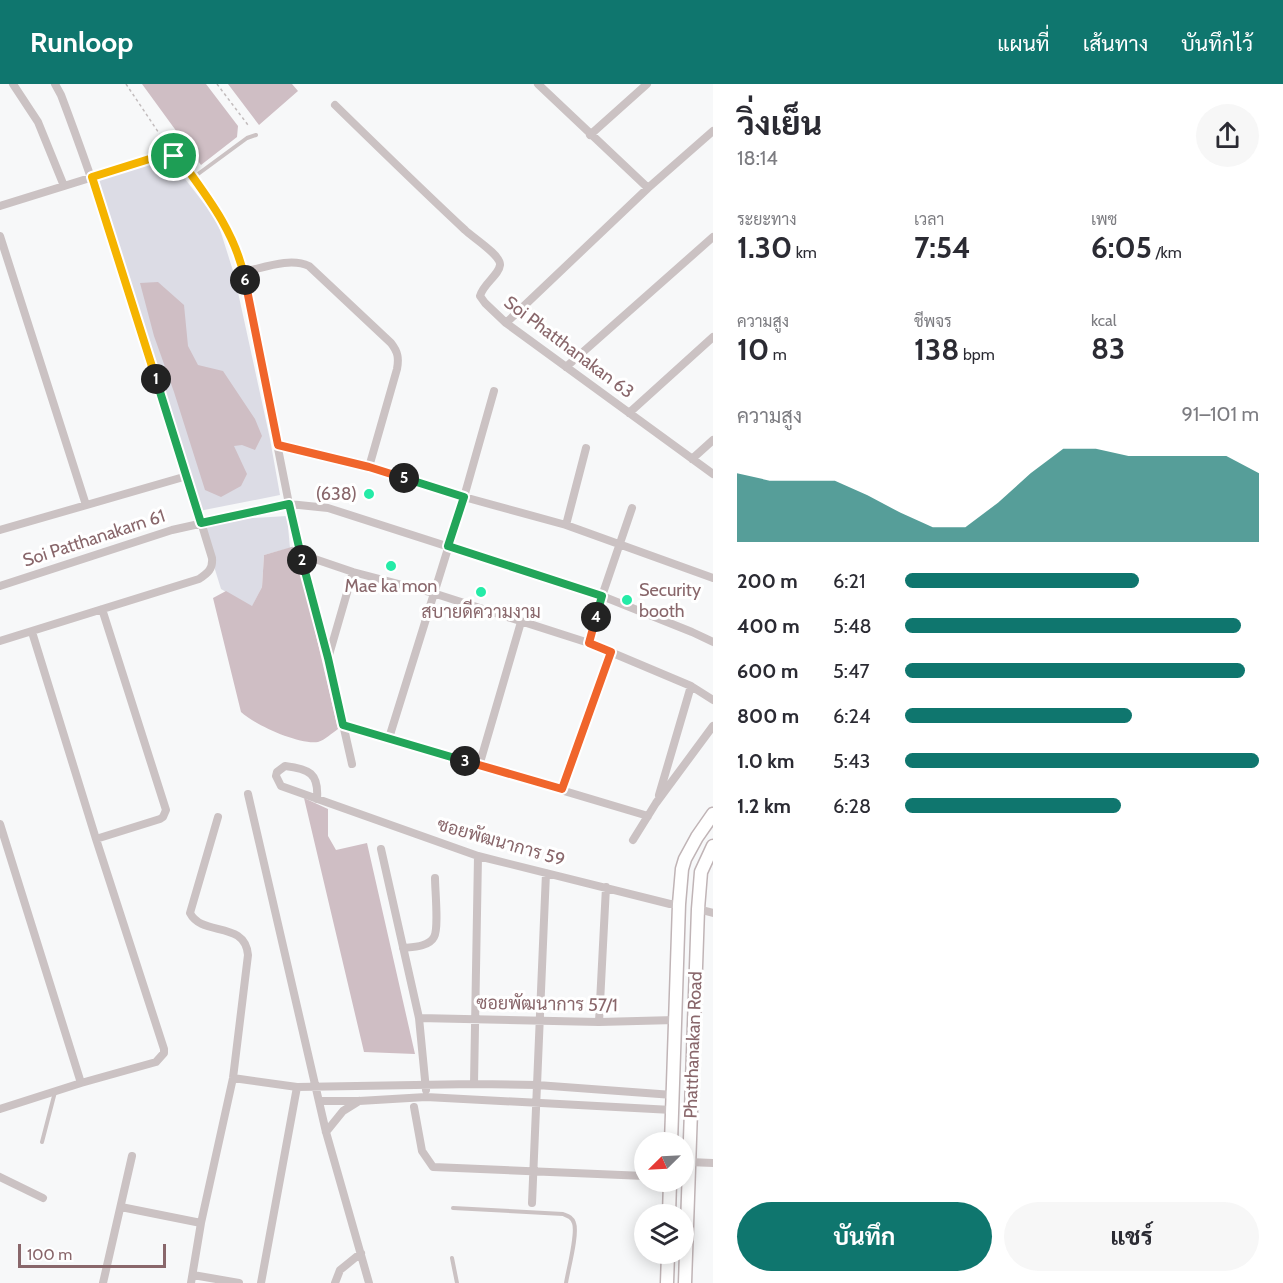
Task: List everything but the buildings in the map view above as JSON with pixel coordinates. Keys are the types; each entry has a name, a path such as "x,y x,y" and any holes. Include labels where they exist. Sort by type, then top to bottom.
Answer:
{"main road":[{"name":"Phatthanakan Road","path":"671,1132 682,869 697,837 713,814"},
{"name":"Phatthanakan Road","path":"687,1132 701,872 713,846"},
{"name":"Phatthanakan Road","path":"685,1283 686,1192"},
{"path":"667,1283 668,1264"}],"street":[{"path":"13,84 38,123 64,186"},
{"path":"0,641 199,579 208,573 212,566 212,558 187,476 92,177 55,84"},
{"path":"538,84 648,188"},
{"path":"590,135 647,84"},
{"name":"Soi Phatthanakan 63","path":"335,105 466,232 498,259 500,266 498,271 482,288 480,296 485,303 506,323 713,474"},
{"path":"506,323 648,188 713,131"},
{"path":"0,206 167,154 182,162 222,218 243,272 300,554 328,658 352,764"},
{"path":"0,236 86,505"},
{"path":"566,368 713,237"},
{"path":"243,272 301,262 397,351 399,360 397,369 369,467"},
{"path":"629,413 713,338"},
{"path":"389,738 464,497 494,391"},
{"path":"692,459 713,440"},
{"path":"278,445 369,467 464,497 566,525 713,578"},
{"path":"566,525 586,448"},
{"path":"0,530 187,476"},
{"name":"Soi Patthanakarn 61","path":"0,586 201,523 289,504 328,508 602,596 713,642"},
{"path":"589,643 602,596 632,508"},
{"path":"300,554 353,572 433,593 589,643 691,686 713,700"},
{"path":"328,658 353,572"},
{"path":"96,839 160,819 166,810 102,609"},
{"path":"480,766 521,622"},
{"path":"0,1109 156,1062 164,1053 32,632"},
{"path":"562,789 611,652"},
{"path":"656,803 691,686"},
{"path":"343,725 648,816"},
{"path":"633,840 656,803 713,726"},
{"name":"ซอยพัฒนาการ 59","path":"317,799 318,785 312,774 305,770 285,766 277,771 276,776 281,786 317,799 478,856 670,904 679,904"},
{"path":"248,794 315,1088 369,1283"},
{"path":"218,817 190,914 198,922 242,938 248,947 233,1078 201,1223 192,1279 239,1283"},
{"path":"0,824 81,1083"},
{"path":"381,849 419,1018 426,1096"},
{"path":"474,1084 478,856"},
{"path":"532,1203 546,873"},
{"path":"403,948 420,946 434,938 436,929 435,878"},
{"path":"599,1022 606,887"},
{"path":"698,909 713,913"},
{"name":"ซอยพัฒนาการ 57/1","path":"419,1018 599,1022 675,1020"},
{"path":"233,1078 297,1088 537,1085 673,1095"},
{"path":"261,1283 297,1088"},
{"path":"319,1101 359,1101 426,1096 672,1110"},
{"path":"326,1132 343,1111 359,1101"},
{"path":"414,1107 422,1151 433,1167 634,1176"},
{"path":"103,1283 132,1156"},
{"path":"694,1162 713,1163"},
{"path":"0,1177 43,1198"},
{"path":"121,1207 201,1223"},
{"path":"335,1283 340,1270 361,1253"}],"lane":[{"path":"193,177 247,138 256,135"},
{"path":"42,1142 55,1091"},
{"path":"453,1208 563,1214 570,1217 574,1222 575,1232 566,1283"},
{"path":"452,1258 457,1283"}],"path":[{"path":"126,84 174,156"},
{"path":"217,84 248,124"}],"shaded area":[{"path":"142,84 206,84 238,126 237,137 201,165"},
{"path":"228,84 292,84 298,91 259,125"},
{"path":"164,152 217,220 234,274 280,495 199,511 97,179"},
{"path":"158,282 184,305 188,346 198,365 223,371 255,419 262,436 255,450 242,445 234,446 247,474 241,486 221,497 205,490 154,336 140,283"},
{"path":"287,516 290,548 264,555 262,587 252,607 221,589 200,521"},
{"path":"295,546 338,729 318,742 300,740 278,733 256,723 241,712 213,598 226,591 252,606 262,587 264,555"},
{"path":"304,798 328,809 328,836 336,850 367,843 415,1054 364,1052"}],"place":[{"name":"(638)","path":"369,494"},
{"name":"Mae ka mon","path":"391,566"},
{"name":"สบายดีความงาม","path":"481,592"},
{"name":"Security booth","path":"627,600"}],"route":[{"path":"167,154 174,156 182,162 214,205 228,229 243,272 278,445 369,467 464,497 448,546 602,596 589,643 611,652 562,789 343,725 289,504 201,523 92,177 159,156 167,154"}]}
